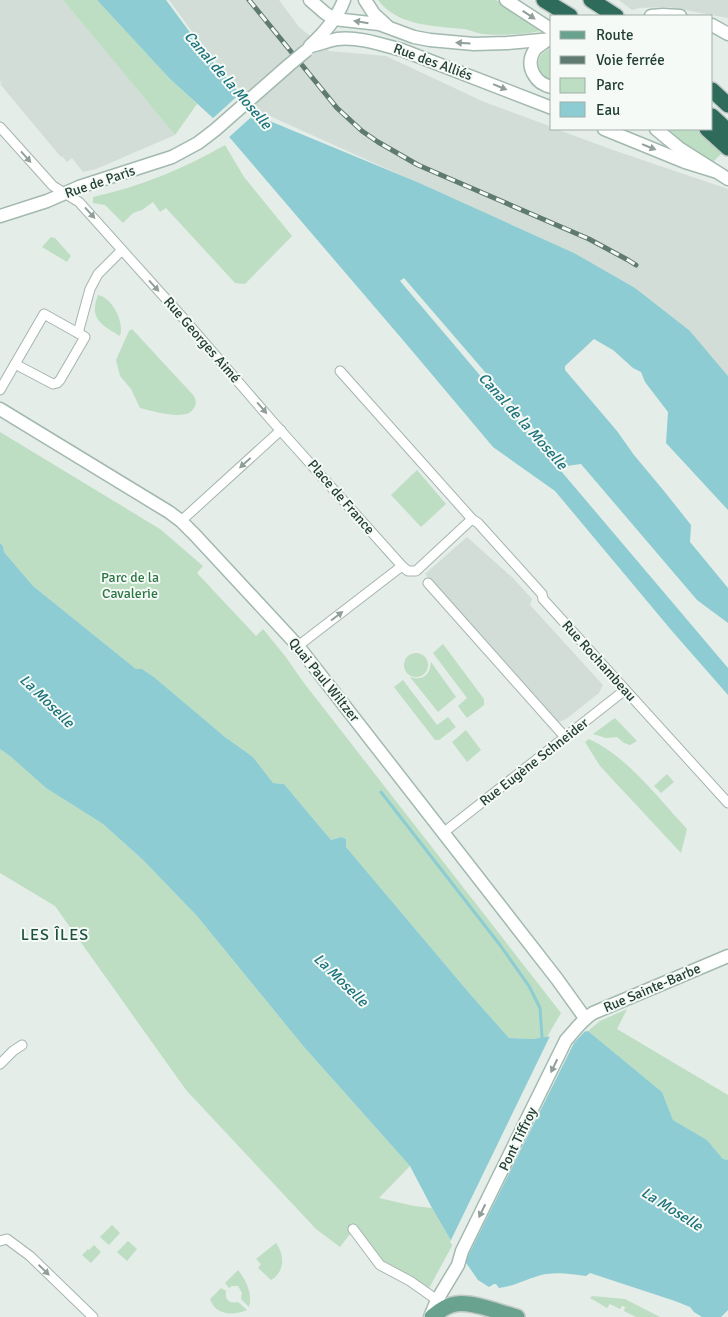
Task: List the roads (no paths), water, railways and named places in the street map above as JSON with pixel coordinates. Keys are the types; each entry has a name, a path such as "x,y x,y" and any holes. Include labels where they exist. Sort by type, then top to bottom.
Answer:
{"highway":[{"path":"544,0 568,15"},
{"path":"591,0 614,15"},
{"path":"713,91 728,105"},
{"path":"713,117 728,131"},
{"path":"708,130 728,148"}],"main road":[{"path":"310,0 334,19 387,26 414,37 445,42 490,44 550,37"},
{"path":"309,48 334,19 344,0"},
{"path":"365,0 374,14 387,26"},
{"path":"506,0 550,37"},
{"path":"718,25 728,34"},
{"path":"550,37 534,50 530,61 531,70 536,79 550,87"},
{"name":"Rue des Alliés","path":"309,48 339,39 381,44 411,53 550,107"},
{"name":"Rue de Paris","path":"0,216 172,157 198,143 309,48"},
{"path":"606,130 686,162 714,171"},
{"path":"657,130 679,148 728,179"},
{"name":"Quai Paul Wiltzer","path":"0,409 105,472 181,521 298,646 580,1009 582,1021"},
{"name":"Rue Sainte-Barbe","path":"582,1021 609,1006 728,956"},
{"name":"Pont Tiffroy","path":"431,1317 437,1300 455,1270 566,1040 582,1021"},
{"path":"431,1317 447,1306 456,1304 470,1304 517,1317"}],"street":[{"name":"Rue Georges Aimé","path":"0,127 53,186 79,202 281,430"},
{"path":"78,333 90,289 98,274 122,250"},
{"path":"0,390 15,364 44,314 85,337 57,383 49,383 15,364"},
{"name":"Rue Rochambeau","path":"340,371 472,519 478,523 542,594 543,599 728,802"},
{"path":"181,521 281,430"},
{"name":"Place de France","path":"281,430 402,566"},
{"path":"298,646 402,566 408,571 416,570 472,519"},
{"path":"428,583 565,737"},
{"name":"Rue Eugène Schneider","path":"443,833 625,690"},
{"path":"2,1058 22,1045"},
{"path":"353,1229 380,1265 410,1281 437,1300"},
{"path":"3,1240 30,1256 93,1317"}],"water":[{"name":"Canal de la Moselle","path":"97,0 166,0 203,50 260,117 417,182 574,253 635,288 690,331 728,376 728,510 666,443 668,412 645,382 641,372 633,368 613,350 594,339 565,366 565,370 617,431 691,525 690,542 728,588 728,623 697,600 581,464 566,466 404,278 400,281 728,668 728,695 555,491 493,447 213,118 170,79"},
{"name":"La Moselle","path":"0,543 3,546 4,552 33,586 136,669 142,669 154,677 225,737 253,757 273,783 284,784 331,840 341,837 346,839 346,847 509,1038 532,1039 588,1031 662,1092 673,1120 707,1140 723,1159 728,1160 728,1310 721,1317 702,1317 690,1307 675,1301 590,1273 586,1276 561,1273 546,1274 499,1288 496,1284 489,1287 478,1280 453,1244 410,1166 304,1047 197,916 143,860 103,824 46,788 0,749"}],"waterway":[{"path":"381,792 500,945 529,986 540,1008 542,1037"}],"railway":[{"path":"249,0 337,108 362,131 378,142 418,165 589,239 636,265"}],"district":[{"name":"LES ÎLES","path":"55,935"}],"park label":[{"name":"Parc de la Cavalerie","path":"130,586"}]}
